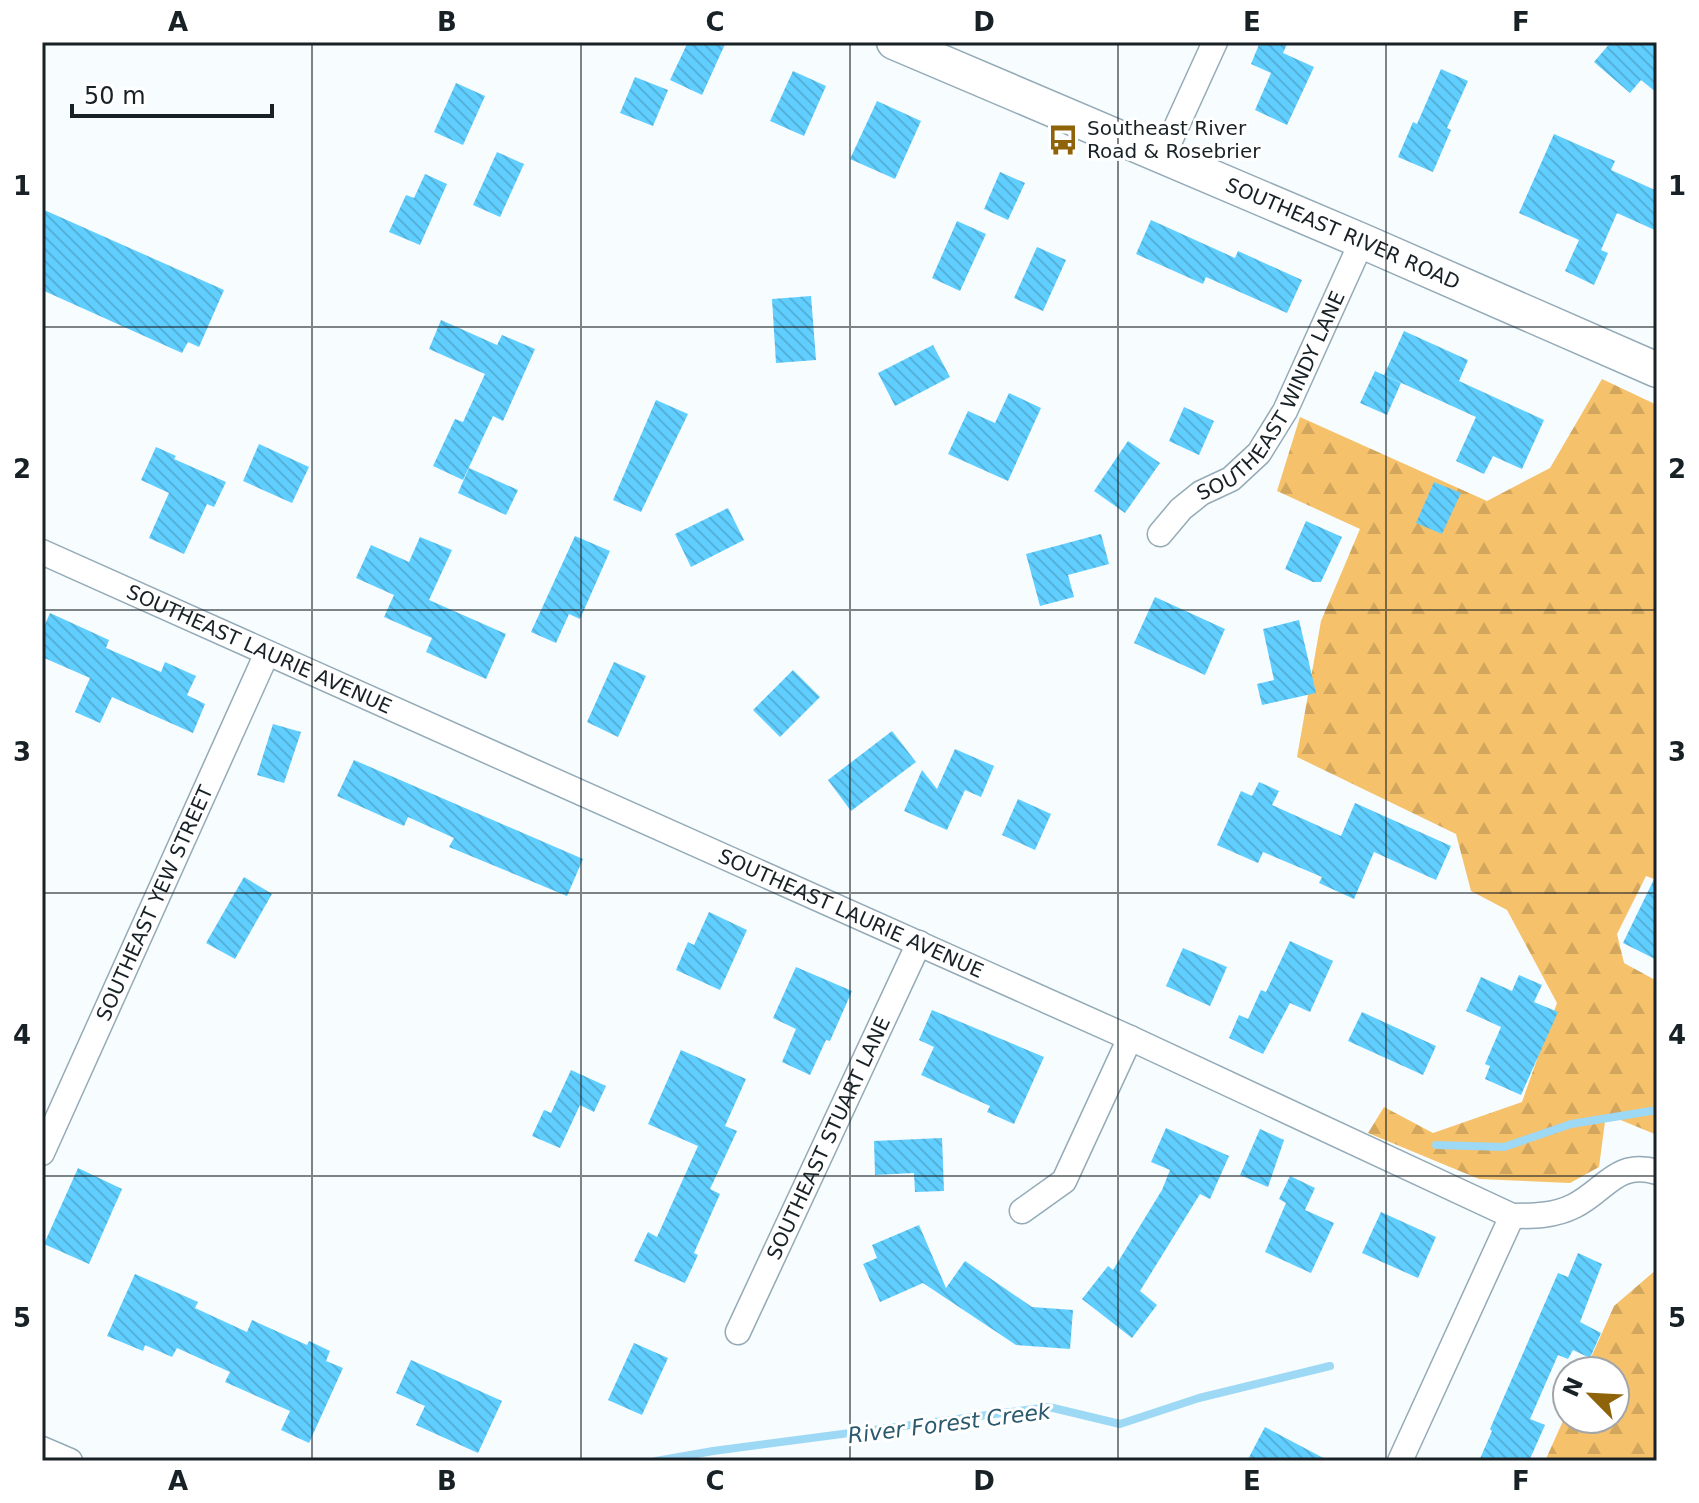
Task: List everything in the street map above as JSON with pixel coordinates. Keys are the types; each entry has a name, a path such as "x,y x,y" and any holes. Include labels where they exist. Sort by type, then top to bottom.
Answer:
{"street":[{"name":"SOUTHEAST RIVER ROAD","path":"894,42 1657,370"},
{"path":"1163,156 1215,42"},
{"name":"SOUTHEAST WINDY LANE","path":"1160,534 1181,509 1201,493 1231,479 1259,453 1285,411 1362,241"},
{"name":"SOUTHEAST LAURIE AVENUE","path":"42,552 1130,1038 1512,1216 1545,1216 1575,1205 1623,1171 1641,1167 1657,1172"},
{"name":"SOUTHEAST YEW STREET","path":"42,1153 267,653"},
{"name":"SOUTHEAST STUART LANE","path":"738,1332 919,943"},
{"path":"1022,1211 1064,1181 1130,1038"},
{"path":"1400,1461 1512,1216"},
{"path":"42,1449 70,1461"}],"green space":[{"path":"1602,379 1657,405 1657,880 1646,876 1617,934 1624,963 1657,981 1657,1135 1606,1114 1599,1167 1570,1183 1479,1179 1368,1133 1384,1107 1433,1133 1522,1102 1557,1003 1507,910 1471,891 1456,834 1297,757 1321,621 1360,529 1277,491 1300,417 1487,501 1550,468"},
{"path":"1657,1269 1657,1461 1545,1461 1557,1435 1631,1435 1631,1355 1592,1355 1614,1306"}],"building":[{"path":"688,42 726,42 702,95 670,80"},
{"path":"1260,42 1288,42 1283,53 1314,67 1287,125 1255,110 1271,73 1251,64"},
{"path":"1611,42 1657,42 1657,93 1641,80 1630,93 1594,62"},
{"path":"1441,69 1468,81 1447,128 1451,130 1433,172 1398,157 1413,122 1417,124"},
{"path":"793,71 826,86 804,136 770,121"},
{"path":"635,77 668,90 653,126 620,113"},
{"path":"456,83 485,96 463,145 434,132"},
{"path":"877,101 921,121 895,179 850,159"},
{"path":"1554,134 1615,161 1611,170 1657,191 1657,231 1617,213 1601,250 1608,253 1594,285 1565,271 1579,240 1519,213"},
{"path":"497,152 524,164 500,217 473,205"},
{"path":"1000,172 1025,183 1008,220 984,209"},
{"path":"425,174 447,184 420,245 389,232 406,195 414,198"},
{"path":"42,209 224,290 199,347 188,342 182,353 42,290"},
{"path":"1151,220 1235,258 1238,251 1302,280 1287,313 1206,277 1203,284 1136,254"},
{"path":"957,221 986,234 960,291 932,278"},
{"path":"1037,247 1066,260 1043,311 1014,298"},
{"path":"811,296 816,360 776,363 772,299"},
{"path":"441,320 497,345 502,335 535,349 503,421 493,416 463,480 433,466 455,419 463,422 485,374 429,349"},
{"path":"1404,331 1468,360 1459,381 1544,420 1522,469 1493,456 1484,474 1456,461 1476,417 1384,375"},
{"path":"933,345 950,377 895,406 878,373"},
{"path":"1375,371 1401,383 1387,415 1360,403"},
{"path":"1009,393 1041,408 1008,481 948,454 968,411 995,423"},
{"path":"656,400 688,414 641,512 613,500"},
{"path":"1184,407 1214,421 1199,455 1169,441"},
{"path":"1128,441 1160,463 1125,513 1094,491"},
{"path":"259,444 309,467 292,503 243,481"},
{"path":"156,447 176,456 174,459 226,482 214,507 207,504 184,554 149,538 169,493 141,480"},
{"path":"469,468 518,490 506,515 458,493"},
{"path":"1434,482 1461,493 1442,534 1416,523"},
{"path":"728,508 744,540 691,567 675,534"},
{"path":"1306,521 1342,537 1321,582 1313,582 1285,569"},
{"path":"1101,534 1109,564 1068,575 1074,597 1040,606 1026,554"},
{"path":"575,536 610,551 580,619 569,614 556,643 531,632"},
{"path":"420,537 452,550 429,600 506,634 486,679 426,652 432,638 384,617 394,595 356,578 371,545 409,562"},
{"path":"1155,597 1225,629 1205,675 1134,643"},
{"path":"50,613 109,640 106,648 161,672 165,662 196,676 187,695 205,704 193,733 112,697 100,723 75,712 90,678 42,657 42,631"},
{"path":"1299,620 1316,693 1262,705 1257,684 1274,680 1263,629"},
{"path":"614,662 646,676 618,737 587,722"},
{"path":"793,670 820,697 780,737 753,710"},
{"path":"273,724 301,732 284,783 257,775"},
{"path":"892,731 916,762 851,811 828,780"},
{"path":"955,749 994,766 981,797 965,790 947,830 904,811 922,770 937,789"},
{"path":"354,760 583,859 567,896 449,847 454,838 408,817 404,826 337,796"},
{"path":"1259,782 1279,791 1272,805 1341,836 1355,803 1451,846 1436,880 1374,852 1354,899 1319,883 1322,877 1263,852 1258,863 1217,845 1241,791 1252,796"},
{"path":"1018,799 1051,814 1035,850 1002,835"},
{"path":"1657,873 1657,960 1623,943"},
{"path":"244,877 272,894 235,959 206,943"},
{"path":"709,912 747,930 720,990 676,970 688,942 694,945"},
{"path":"1290,941 1333,961 1310,1012 1290,1003 1263,1054 1229,1038 1239,1015 1248,1019 1261,990 1266,992"},
{"path":"1183,948 1227,967 1210,1006 1166,986"},
{"path":"796,967 852,991 830,1041 826,1040 810,1075 782,1062 796,1029 773,1018"},
{"path":"1519,975 1542,985 1534,1002 1558,1012 1521,1095 1485,1079 1490,1066 1485,1064 1501,1027 1466,1011 1481,977 1512,991"},
{"path":"932,1010 1044,1057 1014,1124 987,1112 990,1106 921,1075 934,1047 919,1040"},
{"path":"1362,1012 1436,1046 1423,1075 1348,1041"},
{"path":"681,1050 746,1079 725,1126 737,1131 710,1189 720,1194 694,1253 698,1255 685,1283 634,1261 648,1232 657,1237 698,1146 648,1124"},
{"path":"571,1070 606,1086 594,1112 580,1105 560,1148 532,1136 544,1110 551,1113"},
{"path":"1166,1128 1229,1156 1210,1199 1200,1194 1140,1291 1157,1305 1132,1338 1082,1299 1108,1266 1113,1270 1162,1190 1170,1170 1151,1162"},
{"path":"1260,1129 1284,1140 1268,1187 1240,1175"},
{"path":"942,1138 944,1191 915,1192 914,1173 875,1175 874,1141"},
{"path":"78,1168 122,1189 89,1264 44,1244"},
{"path":"1290,1176 1315,1188 1305,1210 1334,1223 1311,1273 1265,1252 1286,1203 1279,1199"},
{"path":"1381,1212 1436,1237 1418,1278 1362,1253"},
{"path":"919,1225 946,1288 965,1261 1032,1307 1073,1310 1070,1349 1016,1345 923,1283 880,1302 863,1264 877,1258 872,1245"},
{"path":"1578,1253 1602,1264 1580,1322 1601,1333 1591,1355 1573,1350 1570,1355 1551,1355 1551,1371 1530,1419 1545,1425 1529,1461 1479,1461 1558,1273 1568,1277"},
{"path":"135,1274 198,1302 195,1308 247,1332 252,1320 307,1345 309,1341 330,1351 326,1361 343,1368 309,1443 281,1430 290,1411 225,1382 230,1372 177,1348 172,1357 145,1345 143,1351 107,1336"},
{"path":"634,1343 668,1358 642,1415 608,1400"},
{"path":"411,1360 502,1401 478,1453 416,1425 425,1406 396,1393"},
{"path":"1265,1427 1329,1461 1247,1461"}],"waterway":[{"name":"River Forest Creek","path":"1436,1145 1504,1147 1571,1124 1657,1110"},
{"name":"River Forest Creek","path":"656,1461 1049,1407 1120,1424 1199,1398 1330,1366"}],"place":[{"name":"Southeast River Road & Rosebrier","path":"1063,140"}]}
